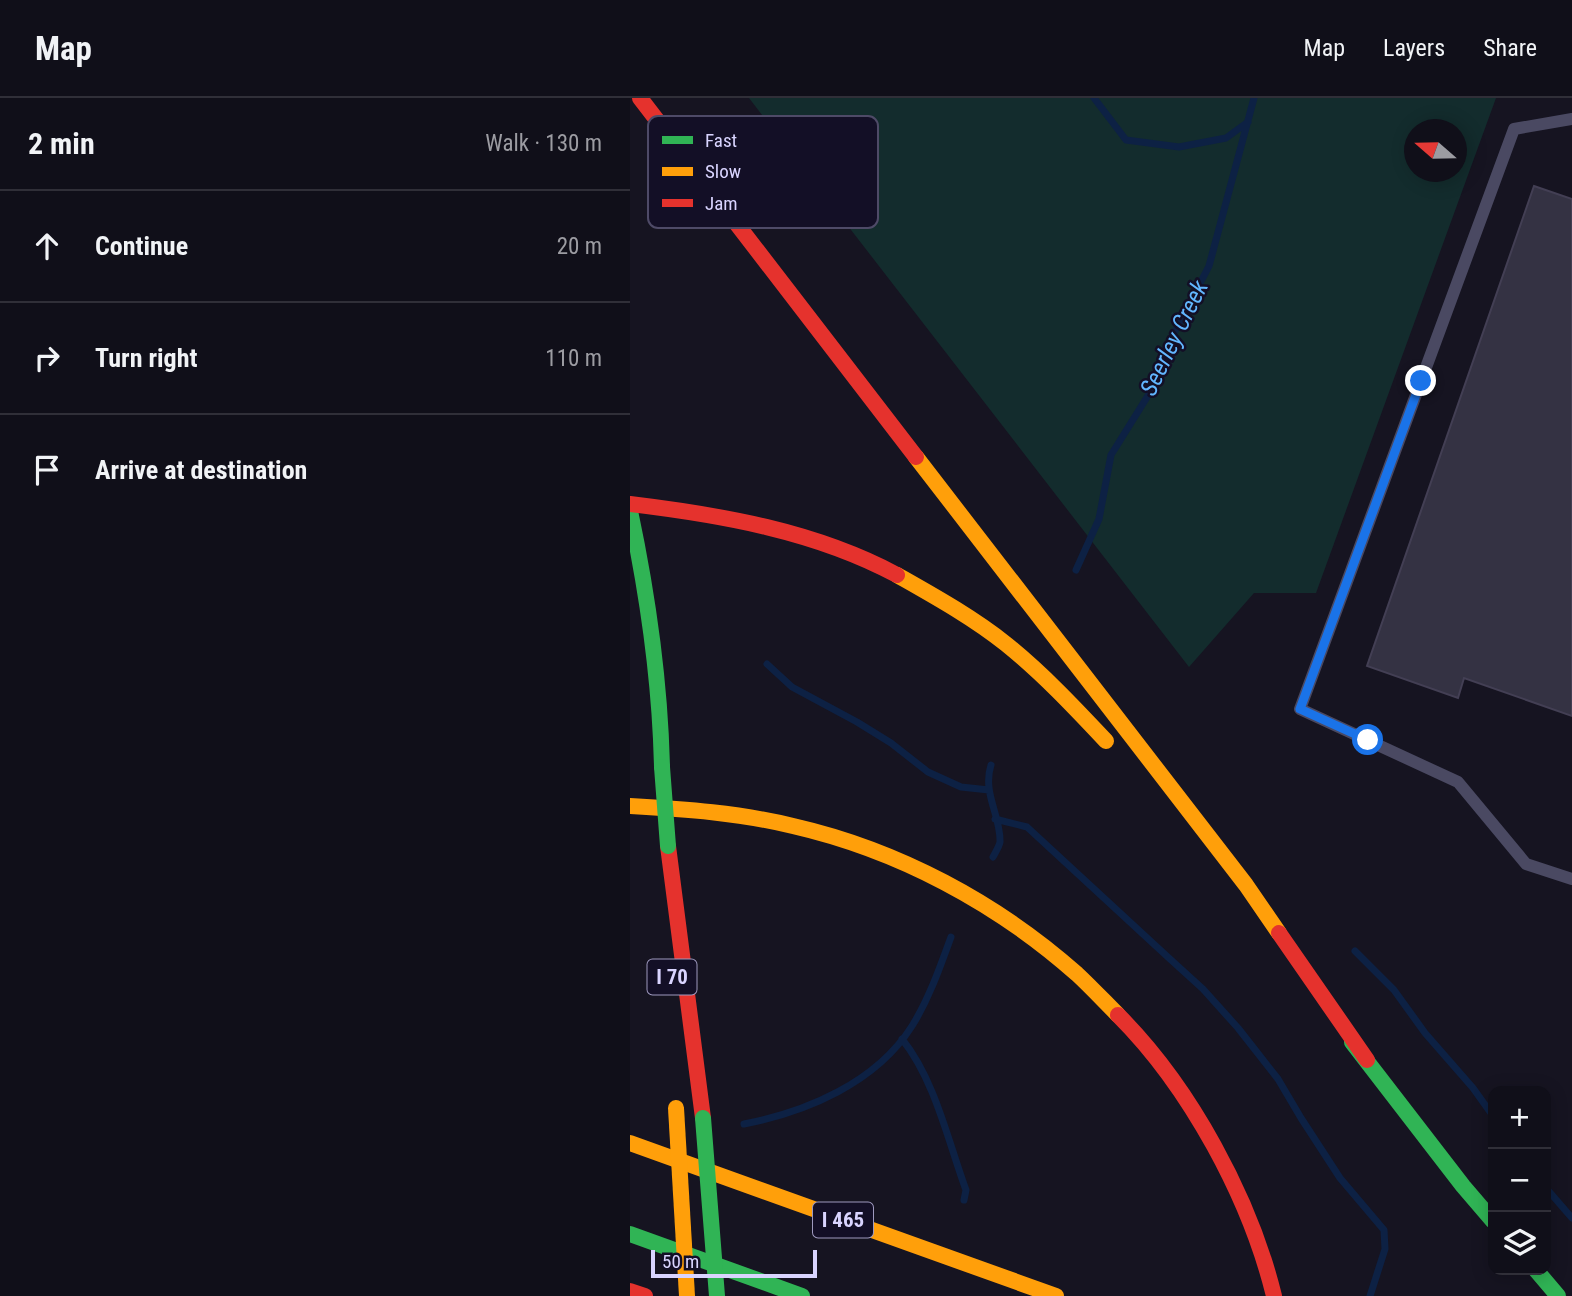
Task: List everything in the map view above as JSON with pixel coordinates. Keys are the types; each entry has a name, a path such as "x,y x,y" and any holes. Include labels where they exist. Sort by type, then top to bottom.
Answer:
{"highway":[{"path":"640,98 654,116"},
{"path":"740,228 1247,885 1367,1060"},
{"path":"630,504 734,517 812,539 852,553 925,589 992,633 1024,659 1083,715 1119,757"},
{"name":"I 70","path":"630,511 644,576 662,741 673,1012"},
{"path":"630,806 723,812 805,828 913,866 1012,922 1078,975 1138,1036 1172,1080 1198,1118 1225,1167 1246,1213 1274,1296"},
{"path":"668,846 703,1118 717,1296"},
{"path":"1256,928 1367,1060 1488,1215"},
{"path":"676,1101 687,1296"},
{"name":"I 465","path":"630,1143 1056,1296"},
{"path":"630,1234 802,1296"},
{"path":"1540,1275 1558,1296"},
{"path":"630,1291 645,1296"}],"lane":[{"path":"1572,119 1514,129 1300,709 1458,782 1525,864 1572,879"}],"green space":[{"path":"749,98 1496,98 1467,178 1467,119 1404,119 1404,182 1465,182 1316,593 1254,593 1189,667 850,228 878,228 878,116 763,116"}],"building":[{"path":"1534,186 1572,199 1572,716 1464,678 1458,698 1367,666"}],"waterway":[{"path":"1094,98 1126,140 1179,147 1226,138 1248,122"},
{"name":"Seerley Creek","path":"1076,570 1099,519 1111,455 1149,394 1165,351 1209,266 1254,98"},
{"path":"767,664 792,687 891,743 928,772 961,787 989,790"},
{"name":"Seerley Creek","path":"991,765 990,795 1000,832 1000,842 993,857"},
{"path":"995,819 1027,827 1203,989 1238,1028 1278,1079 1340,1178 1384,1230 1385,1249 1370,1296"},
{"name":"Seerley Creek","path":"744,1124 815,1103 838,1092 879,1064 897,1046 918,1016 951,937"},
{"path":"1355,951 1394,990 1425,1033 1488,1109"},
{"path":"902,1039 923,1073 940,1112 966,1190 964,1200"},
{"path":"1551,1194 1572,1218"}],"traffic: fast":[{"path":"630,511 652,638 662,767"},
{"path":"662,767 668,846"},
{"path":"1352,1042 1488,1215"},
{"path":"703,1118 717,1296"},
{"path":"630,1234 802,1296"},
{"path":"1540,1275 1558,1296"}],"traffic: slow":[{"path":"916,457 1246,885 1279,933"},
{"path":"897,575 966,616 1006,644 1045,678 1106,741"},
{"path":"630,806 712,812 773,822 832,836 908,865 980,902 1014,924 1077,974 1118,1015"},
{"path":"676,1108 687,1296"},
{"path":"630,1143 1056,1296"}],"traffic: jam":[{"path":"640,98 654,116"},
{"path":"740,228 916,457"},
{"path":"630,504 767,527 833,547 897,575"},
{"path":"668,846 703,1118"},
{"path":"1279,933 1367,1060"},
{"path":"1118,1015 1169,1076 1214,1146 1250,1221 1274,1296"},
{"path":"630,1291 645,1296"}],"route":[{"path":"1368,740 1300,709 1421,381"}]}
